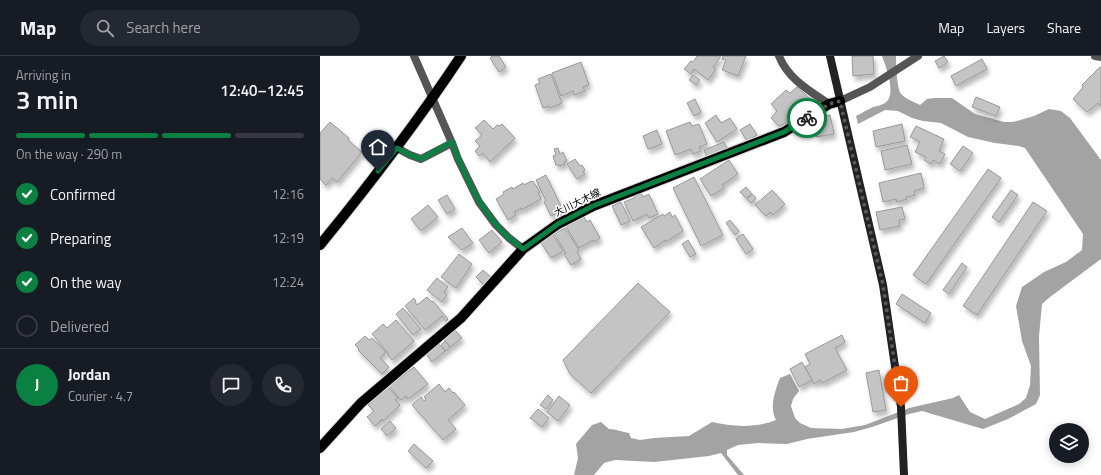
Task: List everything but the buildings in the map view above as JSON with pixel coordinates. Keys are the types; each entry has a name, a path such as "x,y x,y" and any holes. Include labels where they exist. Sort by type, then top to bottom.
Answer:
{"main road":[{"path":"320,245 397,148 433,99 461,56"},
{"path":"830,56 883,285 901,407 904,475"},
{"name":"大川大木線","path":"320,448 361,403 461,318 523,249 558,224 593,206 784,132 829,104 840,101"}],"street":[{"path":"414,56 458,159 479,202 496,225 523,249"},
{"path":"779,56 782,64 792,76 829,104"},
{"path":"840,101 870,87 918,56"},
{"path":"1095,56 1101,57"},
{"path":"397,148 421,159 452,142"}],"shaded area":[{"path":"882,56 896,56 897,76 901,94 913,102 920,105 927,99 952,98 975,114 1004,122 1013,122 1034,116 1049,109 1061,111 1070,118 1101,160 1101,259 1042,304 1039,336 1040,395 1036,404 1008,419 983,429 922,411 854,432 807,439 787,444 758,443 738,445 727,450 727,455 744,475 738,475 721,453 709,456 654,462 615,460 604,463 594,475 574,475 578,458 576,444 592,425 601,422 609,429 629,433 631,438 640,440 689,436 712,422 744,426 769,423 776,420 773,404 780,378 790,374 799,391 793,399 791,406 795,418 800,423 811,428 842,429 865,425 909,408 953,398 959,395 970,412 985,419 1019,404 1026,398 1030,385 1031,366 1022,341 1016,306 1022,287 1044,272 1066,262 1082,250 1083,234 1025,148 968,137 941,123 912,118 898,111 885,110 858,124 856,116 873,107 884,104 890,94 890,81"}],"way so far":[{"path":"807,118 829,104 840,101 883,285 901,407"}],"route":[{"path":"378,171 397,148 421,159 452,142 458,159 479,202 496,225 523,249 558,224 593,206 784,132 807,118"}]}
